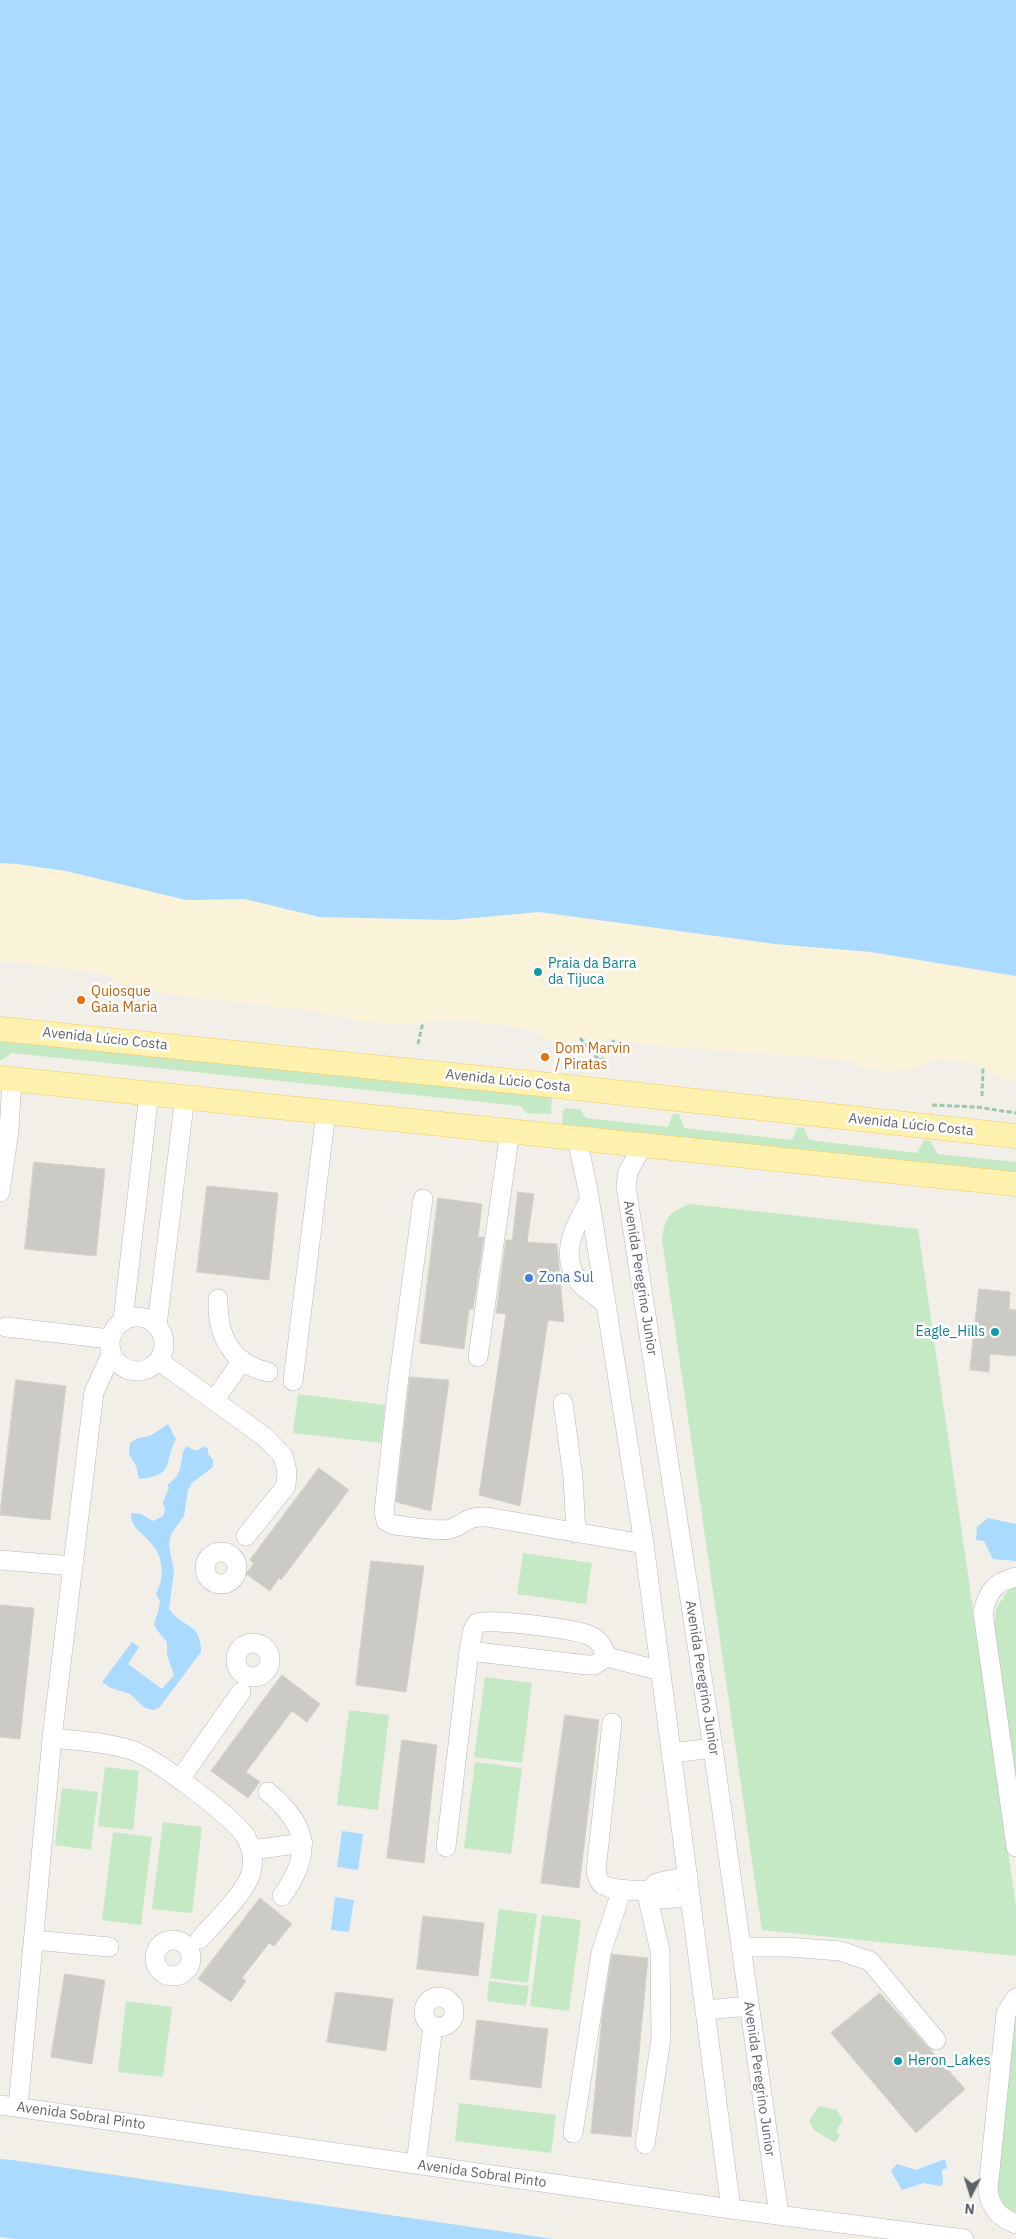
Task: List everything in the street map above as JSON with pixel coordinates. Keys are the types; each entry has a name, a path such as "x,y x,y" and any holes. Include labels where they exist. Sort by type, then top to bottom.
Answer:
{"main road":[{"name":"Avenida Lúcio Costa","path":"0,1029 559,1086 1016,1136"},
{"path":"6,1079 1016,1184"}],"street":[{"path":"0,1192 9,1131 6,1079"},
{"path":"9,2106 21,2068 52,1738 94,1392 110,1347 112,1332 123,1320 149,1093"},
{"path":"157,1325 184,1096"},
{"path":"292,1381 326,1112"},
{"path":"478,1357 510,1131"},
{"path":"577,1139 589,1201 644,1544 731,2209"},
{"name":"Avenida Peregrino Junior","path":"643,1145 630,1167 626,1186 713,1748 779,2215"},
{"path":"423,1199 397,1392 384,1512 386,1521 394,1525 449,1530 466,1519 488,1517 644,1544"},
{"path":"589,1201 575,1224 570,1249 571,1262 576,1278 605,1302"},
{"path":"218,1299 221,1330 226,1341 242,1361 256,1369 268,1372"},
{"path":"6,1327 110,1347 122,1367 138,1372 153,1366 159,1361 164,1346 162,1332 157,1325 141,1317 123,1320"},
{"path":"159,1361 266,1438 283,1456 287,1471 286,1486 229,1557"},
{"path":"215,1400 242,1361"},
{"path":"563,1403 573,1477 576,1533"},
{"path":"0,1560 73,1566"},
{"path":"1016,1577 1002,1582 989,1592 983,1612 1016,1847"},
{"path":"446,1847 469,1651 473,1630 477,1624 490,1621 570,1630 592,1636 603,1647 607,1657"},
{"path":"469,1651 586,1665 600,1663 607,1657"},
{"path":"607,1657 661,1670"},
{"path":"180,1779 251,1675"},
{"path":"612,1723 596,1871 598,1879 603,1885 622,1889 649,1890 659,1898 690,1896"},
{"path":"52,1738 102,1743 133,1750 180,1779 244,1835 252,1850 251,1873 246,1886 200,1939 186,1970 182,1974 169,1976 159,1970 155,1960 157,1949 166,1941 200,1939"},
{"path":"672,1753 713,1748"},
{"path":"268,1792 280,1801 295,1821 303,1843 303,1851 298,1869 282,1896"},
{"path":"252,1850 303,1843"},
{"path":"649,1890 656,1883 688,1876"},
{"path":"573,2133 601,1953 622,1889"},
{"path":"645,2144 661,2039 660,1951 649,1890"},
{"path":"34,1940 108,1947"},
{"path":"178,1940 188,1947 191,1959"},
{"path":"741,1947 840,1952 870,1961 936,2040"},
{"path":"1016,1998 1006,2013 988,2190 989,2200 998,2215 1016,2224"},
{"path":"705,2010 749,2006"},
{"path":"437,2026 429,2134 420,2165 437,2026"},
{"name":"Avenida Sobral Pinto","path":"9,2106 731,2209 964,2239"}],"path":[{"path":"418,1044 423,1022"},
{"path":"580,1038 599,1060 602,1060 614,1040"},
{"path":"982,1096 983,1068"}],"green space":[{"path":"0,1039 552,1097 551,1114 526,1113 521,1106 12,1053 0,1061"},
{"path":"566,1108 581,1110 586,1118 668,1127 673,1114 679,1114 684,1128 792,1140 798,1127 804,1128 809,1140 917,1153 924,1140 930,1141 938,1154 1016,1162 1016,1176 562,1126 563,1110"},
{"path":"690,1204 918,1229 1016,1907 1016,1956 762,1930 662,1239 669,1216"},
{"path":"298,1394 385,1405 381,1443 293,1433"},
{"path":"523,1553 592,1563 586,1604 517,1594"},
{"path":"1016,1586 1016,1780 994,1629 996,1608 1010,1588"},
{"path":"485,1677 532,1683 522,1763 474,1757"},
{"path":"349,1710 389,1715 378,1810 337,1805"},
{"path":"475,1762 522,1768 511,1854 464,1848"},
{"path":"105,1767 139,1771 133,1830 98,1826"},
{"path":"62,1788 98,1792 91,1850 55,1845"},
{"path":"163,1822 202,1827 192,1913 152,1909"},
{"path":"113,1832 152,1837 141,1925 102,1920"},
{"path":"499,1909 537,1914 528,1983 490,1978"},
{"path":"542,1915 581,1920 569,2011 530,2006"},
{"path":"489,1981 529,1986 526,2006 487,2001"},
{"path":"126,2001 172,2007 163,2077 118,2072"},
{"path":"1016,2008 1016,2213 1002,2205 997,2190 1012,2014"},
{"path":"459,2103 556,2115 551,2153 455,2141"},
{"path":"819,2106 837,2110 843,2120 836,2131 840,2135 835,2143 814,2130 809,2121"}],"sand":[{"name":"Praia da Barra da Tijuca","path":"0,863 66,871 186,900 245,899 319,917 452,920 539,912 775,944 871,952 1016,976 1016,1080 1011,1082 973,1063 938,1059 913,1069 885,1071 859,1067 856,1062 645,1044 615,1040 608,1037 604,1042 599,1043 585,1036 573,1043 545,1039 533,1030 479,1022 449,1020 406,1024 361,1021 322,1012 167,994 122,985 107,974 15,962 0,962"}],"water":[{"path":"0,0 1016,0 1016,976 871,952 775,944 539,912 452,920 319,917 245,899 186,900 66,871 0,863"},
{"path":"168,1424 176,1439 167,1467 159,1474 139,1479 136,1466 129,1454 130,1443 138,1438 150,1436"},
{"path":"187,1446 195,1450 199,1450 203,1446 208,1449 208,1454 213,1460 213,1467 192,1483 188,1490 184,1516 171,1534 169,1546 174,1572 169,1609 175,1616 195,1630 200,1642 201,1652 159,1708 153,1710 145,1708 130,1694 111,1688 102,1682 132,1642 139,1647 128,1664 162,1689 174,1675 167,1655 167,1642 154,1623 159,1610 160,1601 156,1594 161,1581 162,1567 155,1548 135,1527 131,1513 141,1514 153,1521 163,1516 165,1509 163,1502 169,1488 167,1485 178,1475 184,1450"},
{"path":"988,1518 1016,1524 1016,1561 993,1559 984,1541 976,1540 977,1527"},
{"path":"342,1831 363,1834 358,1870 337,1867"},
{"path":"335,1897 354,1900 349,1932 331,1930"},
{"path":"0,2159 554,2239 16,2239 0,2237"},
{"path":"945,2159 947,2168 942,2170 943,2184 940,2186 924,2183 902,2190 891,2171 897,2164 916,2170"}],"building":[{"path":"34,1162 105,1169 96,1256 25,1249"},
{"path":"207,1186 278,1193 269,1280 197,1272"},
{"path":"518,1192 534,1194 527,1242 557,1244 564,1322 548,1320 520,1506 479,1495 506,1314 496,1313 506,1240 512,1240"},
{"path":"438,1198 482,1204 478,1237 484,1237 473,1309 469,1309 464,1349 420,1343"},
{"name":"Eagle_Hills","path":"979,1289 1010,1292 1009,1309 1016,1310 1016,1356 990,1354 989,1372 970,1370"},
{"path":"410,1377 449,1380 431,1511 396,1502"},
{"path":"16,1380 66,1386 50,1520 0,1515"},
{"path":"319,1468 349,1490 281,1580 279,1578 270,1591 246,1574 254,1563 250,1560"},
{"path":"371,1561 424,1566 406,1692 356,1685"},
{"path":"0,1605 34,1608 20,1739 0,1737"},
{"path":"282,1675 320,1704 307,1722 292,1711 246,1772 260,1782 248,1798 211,1771"},
{"path":"565,1715 599,1720 579,1888 541,1883"},
{"path":"402,1740 437,1745 424,1863 387,1858"},
{"path":"260,1898 292,1924 274,1946 269,1943 242,1978 246,1981 231,2002 198,1979"},
{"path":"423,1916 484,1923 478,1976 417,1969"},
{"path":"612,1954 648,1958 631,2137 591,2133 602,2018"},
{"path":"65,1974 105,1980 92,2064 51,2057"},
{"path":"336,1992 393,1999 386,2051 327,2042"},
{"name":"Heron_Lakes","path":"880,1993 965,2089 916,2133 831,2033"},
{"path":"477,2020 548,2029 541,2088 470,2079"}],"place":[{"name":"Praia da Barra da Tijuca","path":"538,972"},
{"name":"Quiosque Gaia Maria","path":"81,1000"},
{"name":"Dom Marvin / Piratas","path":"545,1057"},
{"name":"Zona Sul","path":"529,1278"},
{"name":"Eagle_Hills","path":"995,1332"},
{"name":"Heron_Lakes","path":"898,2061"}]}
